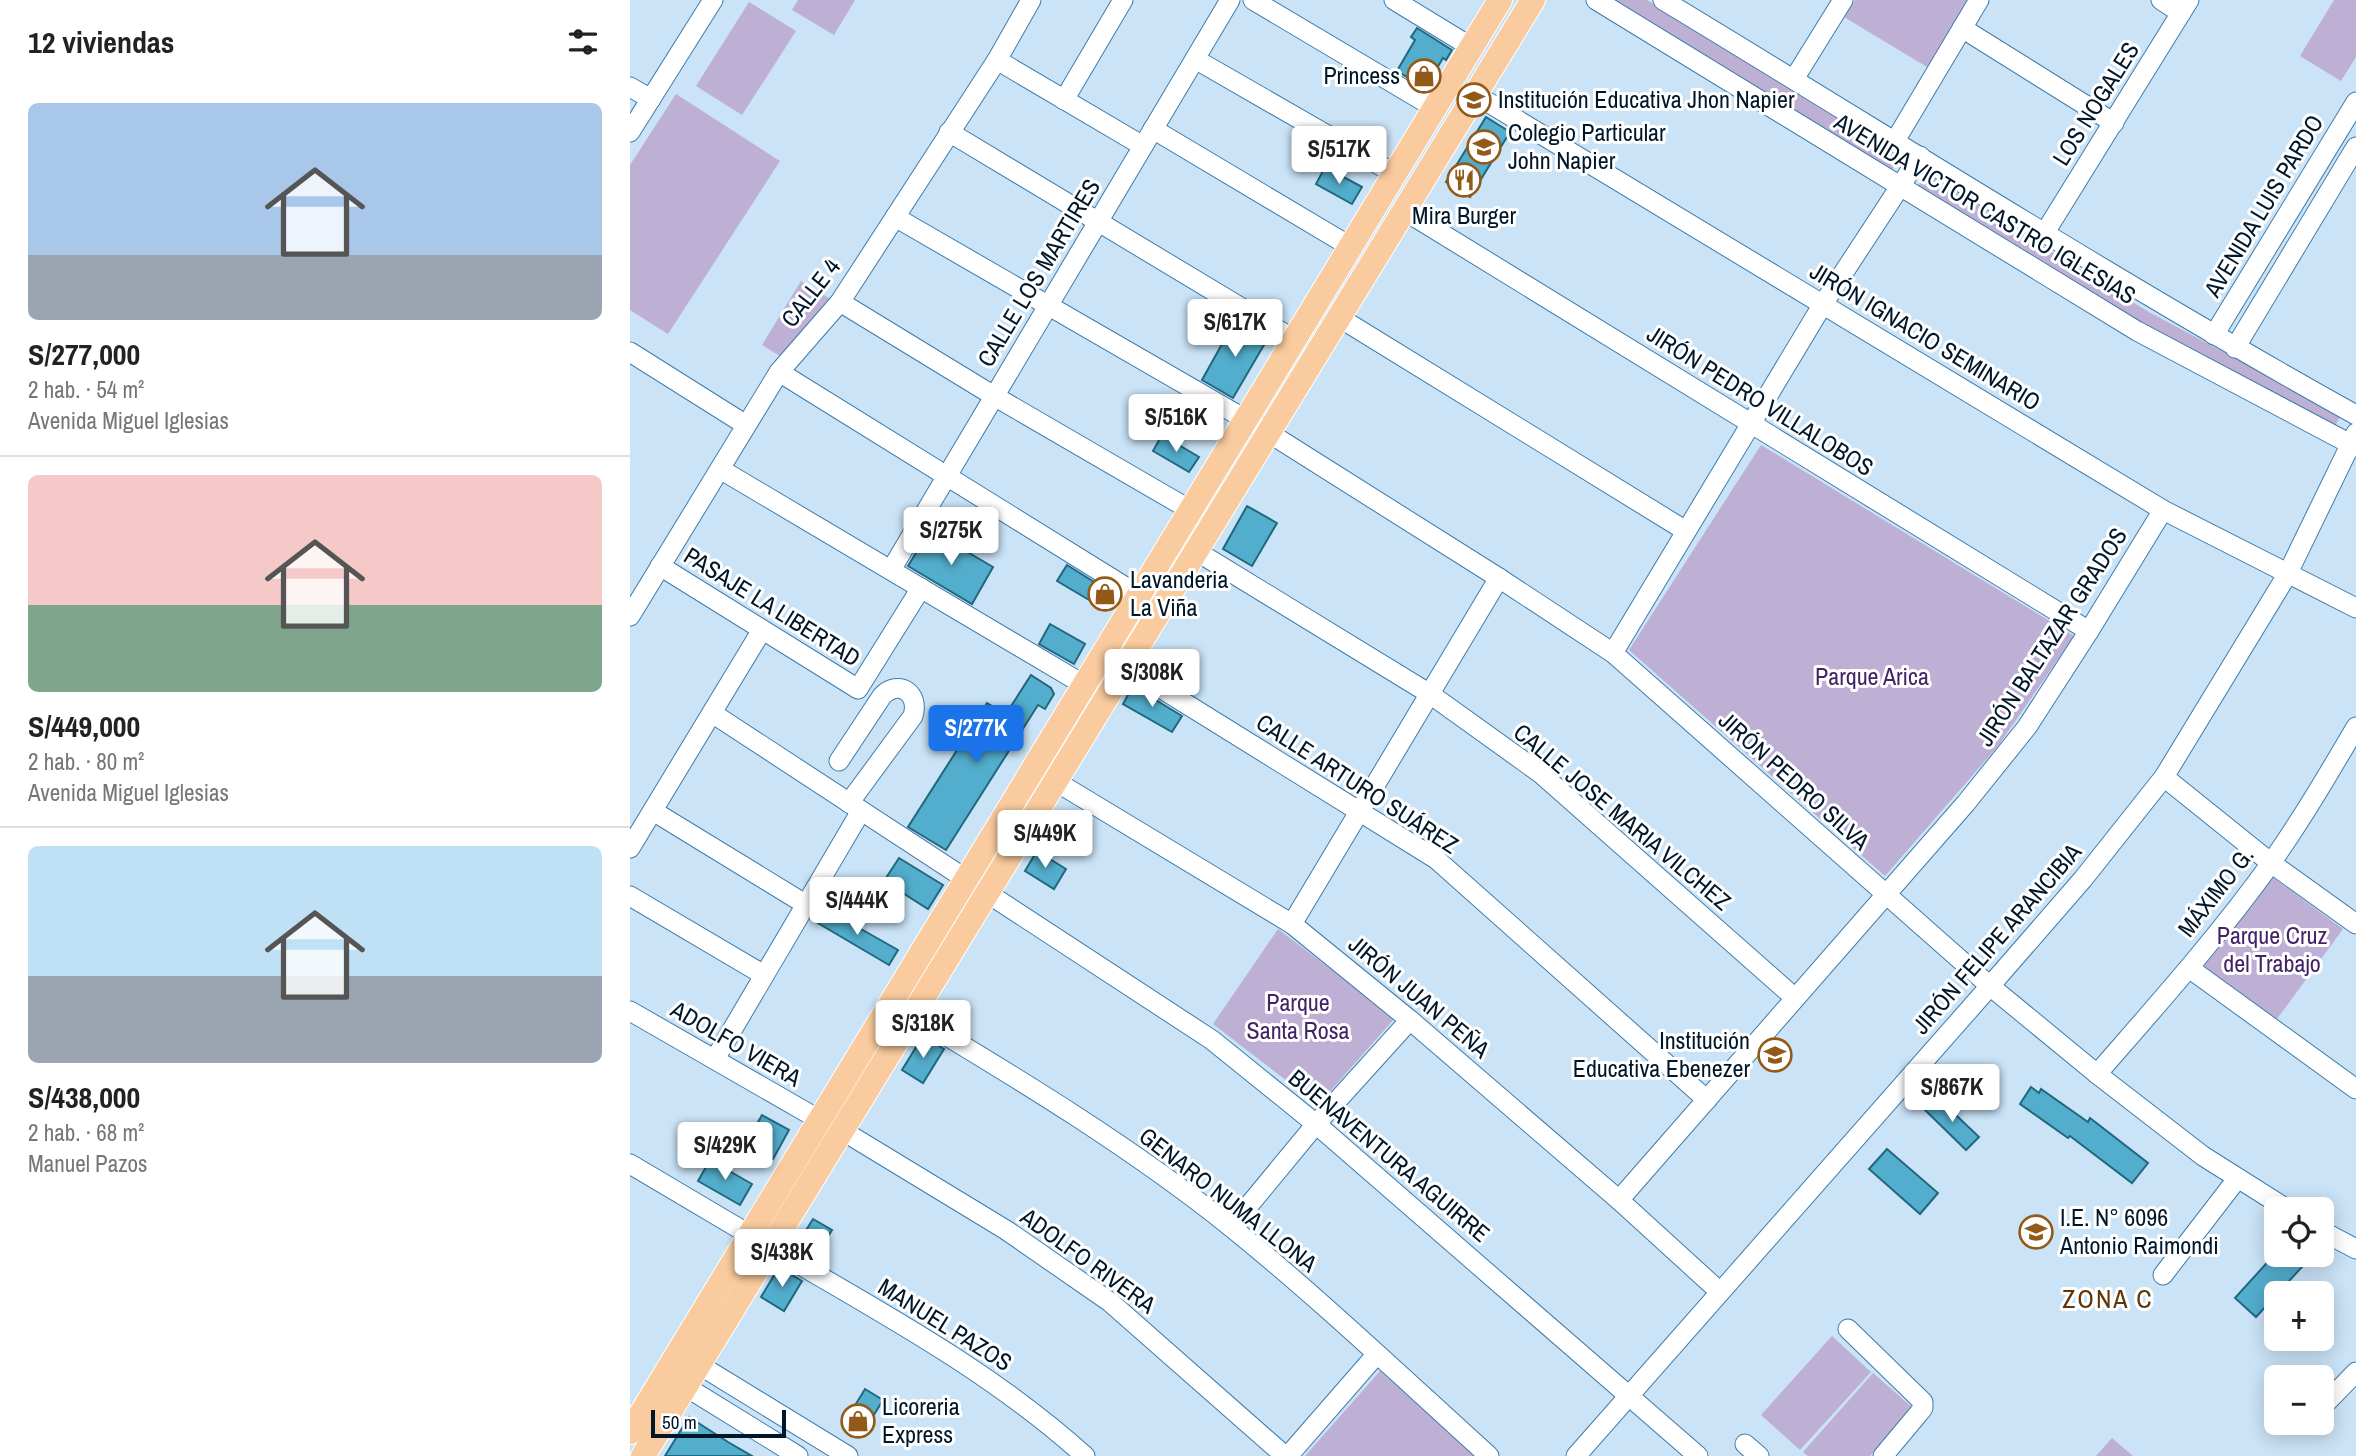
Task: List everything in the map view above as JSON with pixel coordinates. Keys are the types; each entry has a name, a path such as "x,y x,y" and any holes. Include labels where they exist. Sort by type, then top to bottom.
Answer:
{"main road":[{"path":"630,1432 675,1381 771,1248 843,1131 912,1015 1086,686 1500,0"},
{"path":"689,1359 750,1235 818,1119 978,886 1055,781 1533,0"},
{"path":"643,1456 675,1381"}],"street":[{"path":"630,132 713,0"},
{"name":"CALLE 4","path":"630,616 779,372 840,302 998,60 1031,0"},
{"path":"1064,100 1124,0"},
{"name":"CALLE LOS MARTIRES","path":"891,570 1230,0"},
{"path":"1253,0 1435,108"},
{"path":"1394,0 1471,47"},
{"name":"AVENIDA VICTOR CASTRO IGLESIAS","path":"1596,0 2137,331 2354,441"},
{"name":"AVENIDA VICTOR CASTRO IGLESIAS","path":"1663,0 2044,234 2235,348 2356,415"},
{"path":"1794,79 1843,0"},
{"path":"1895,141 1979,0"},
{"path":"2161,0 2185,6"},
{"name":"LOS NOGALES","path":"2044,234 2185,6"},
{"path":"1962,28 2114,123"},
{"path":"1195,59 1395,174"},
{"path":"998,60 1064,100 1148,138 1351,247"},
{"path":"630,87 651,99"},
{"name":"JIRÓN IGNACIO SEMINARIO","path":"1476,95 2163,510 2356,608"},
{"name":"AVENIDA LUIS PARDO","path":"2214,335 2356,102"},
{"path":"949,132 1295,340"},
{"name":"AVENIDA LUIS PARDO","path":"2235,348 2356,148"},
{"path":"1613,653 1822,304 1920,156"},
{"name":"JIRÓN PEDRO VILLALOBOS","path":"1405,211 2089,631"},
{"name":"JIRÓN PEDRO SILVA","path":"895,217 1269,433 1613,653 1990,986 2203,1156 2267,1197"},
{"path":"840,302 994,396 1192,511"},
{"path":"1340,318 1686,531"},
{"path":"630,352 746,425"},
{"path":"779,372 1140,596"},
{"name":"JIRÓN FELIPE ARANCIBIA","path":"1576,1456 2083,879 2164,776 2287,575 2354,441"},
{"path":"720,469 1086,686"},
{"name":"JIRÓN BALTAZAR GRADOS","path":"1619,1200 1966,803 2027,727 2163,510"},
{"name":"CALLE JOSE MARIA VILCHEZ","path":"1196,551 1430,694 1539,773 1796,998"},
{"name":"PASAJE LA LIBERTAD","path":"660,566 858,689 921,588"},
{"path":"1292,924 1499,578"},
{"path":"630,848 762,630"},
{"name":"CALLE ARTURO SUÁREZ","path":"1125,666 1436,859 1707,1100"},
{"path":"715,1059 805,904 855,807 913,716 916,706 914,698 907,691 897,688 888,690 881,696 839,761"},
{"name":"BUENAVENTURA AGUIRRE","path":"712,713 1208,1037 1316,1124 1698,1456"},
{"name":"MÁXIMO G.","path":"2098,1074 2189,968 2270,863 2356,727"},
{"path":"2164,776 2270,863 2356,924"},
{"name":"JIRÓN JUAN PEÑA","path":"1055,781 1292,924 1410,1020 1619,1200 1720,1292"},
{"path":"653,811 805,904"},
{"path":"630,896 764,975"},
{"path":"2189,968 2356,1089"},
{"name":"ADOLFO VIERA","path":"630,1012 818,1119"},
{"name":"GENARO NUMA LLONA","path":"912,1015 1089,1124 1141,1159 1231,1227 1489,1456"},
{"path":"1231,1227 1316,1124 1410,1020"},
{"name":"ADOLFO RIVERA","path":"843,1131 1006,1230 1110,1302 1286,1456"},
{"path":"630,1164 750,1235"},
{"path":"2163,1275 2237,1179"},
{"path":"2334,1237 2356,1249"},
{"name":"MANUEL PAZOS","path":"771,1248 955,1356 1050,1425 1085,1456"},
{"path":"1848,1329 1923,1402 1923,1408 1883,1456"},
{"path":"1286,1456 1376,1354"},
{"path":"689,1359 848,1456"},
{"path":"2334,1395 2356,1372"},
{"path":"675,1381 799,1456"}],"green space":[{"path":"798,0 855,0 834,35 792,10"},
{"path":"1611,0 1647,0 1901,155 1892,170"},
{"path":"1855,0 1967,0 1927,67 1844,17"},
{"path":"2334,0 2356,0 2356,57 2341,81 2300,56"},
{"path":"749,2 796,31 742,115 696,86"},
{"path":"676,94 780,161 668,334 630,310 630,165"},
{"path":"1927,174 2147,311 2341,415 2333,430 2134,320 1917,187"},
{"path":"801,281 837,303 798,367 762,345"},
{"name":"Parque Arica","path":"1761,445 2074,636 1998,746 1885,876 1629,650"},
{"name":"Parque Cruz del Trabajo","path":"2271,876 2343,929 2274,1023 2201,970"},
{"name":"Parque Santa Rosa","path":"1278,929 1395,1018 1318,1105 1213,1024"},
{"path":"1832,1336 1871,1372 1800,1450 1761,1415"},
{"path":"1380,1371 1478,1456 1305,1456"},
{"path":"1873,1373 1913,1408 1870,1456 1808,1456 1803,1452"},
{"path":"2112,1438 2133,1456 2096,1456"}],"building":[{"path":"1417,28 1452,50 1446,60 1443,58 1425,88 1397,71 1415,40 1411,37"},
{"name":"Colegio Particular John Napier","path":"1486,117 1510,132 1470,197 1446,182"},
{"path":"1325,167 1362,187 1352,204 1316,184"},
{"path":"1236,319 1268,338 1233,398 1202,380"},
{"path":"1162,435 1199,457 1189,472 1153,451"},
{"path":"1247,506 1277,523 1252,566 1223,549"},
{"path":"930,530 993,567 972,604 908,566"},
{"path":"1067,565 1115,595 1106,610 1057,581"},
{"path":"1050,624 1085,644 1074,664 1039,644"},
{"path":"1031,675 1051,688 1054,694 1045,709 1038,705 946,850 908,827 987,703 1006,714"},
{"path":"1133,686 1182,716 1172,732 1123,704"},
{"path":"1037,851 1066,869 1054,889 1025,871"},
{"path":"899,858 943,885 928,909 884,881"},
{"path":"824,908 898,950 889,965 816,922"},
{"path":"923,1036 944,1049 923,1083 902,1070"},
{"path":"2031,1087 2039,1093 2041,1089 2088,1122 2090,1118 2148,1163 2132,1183 2070,1136 2068,1138 2020,1104"},
{"path":"1937,1097 1979,1137 1966,1150 1925,1110"},
{"path":"762,1115 789,1130 773,1159 746,1143"},
{"path":"1887,1149 1938,1193 1920,1214 1869,1169"},
{"path":"710,1160 752,1184 740,1205 698,1181"},
{"path":"813,1219 832,1230 814,1259 795,1248"},
{"path":"2264,1266 2302,1267 2289,1281 2264,1281 2264,1308 2256,1317 2235,1298"},
{"path":"779,1267 802,1281 784,1311 761,1297"},
{"path":"865,1389 883,1400 861,1436 843,1425"},
{"path":"689,1417 728,1442 752,1456 665,1456"}],"place":[{"name":"Princess","path":"1424,76"},
{"name":"Institución Educativa Jhon Napier","path":"1474,100"},
{"name":"Colegio Particular John Napier","path":"1484,147"},
{"name":"Mira Burger","path":"1464,180"},
{"name":"Lavanderia La Viña","path":"1105,594"},
{"name":"Institución Educativa Ebenezer","path":"1775,1055"},
{"name":"I.E. N° 6096 Antonio Raimondi","path":"2036,1232"},
{"name":"Licoreria Express","path":"858,1421"}],"district":[{"name":"ZONA C","path":"2108,1299"}]}
